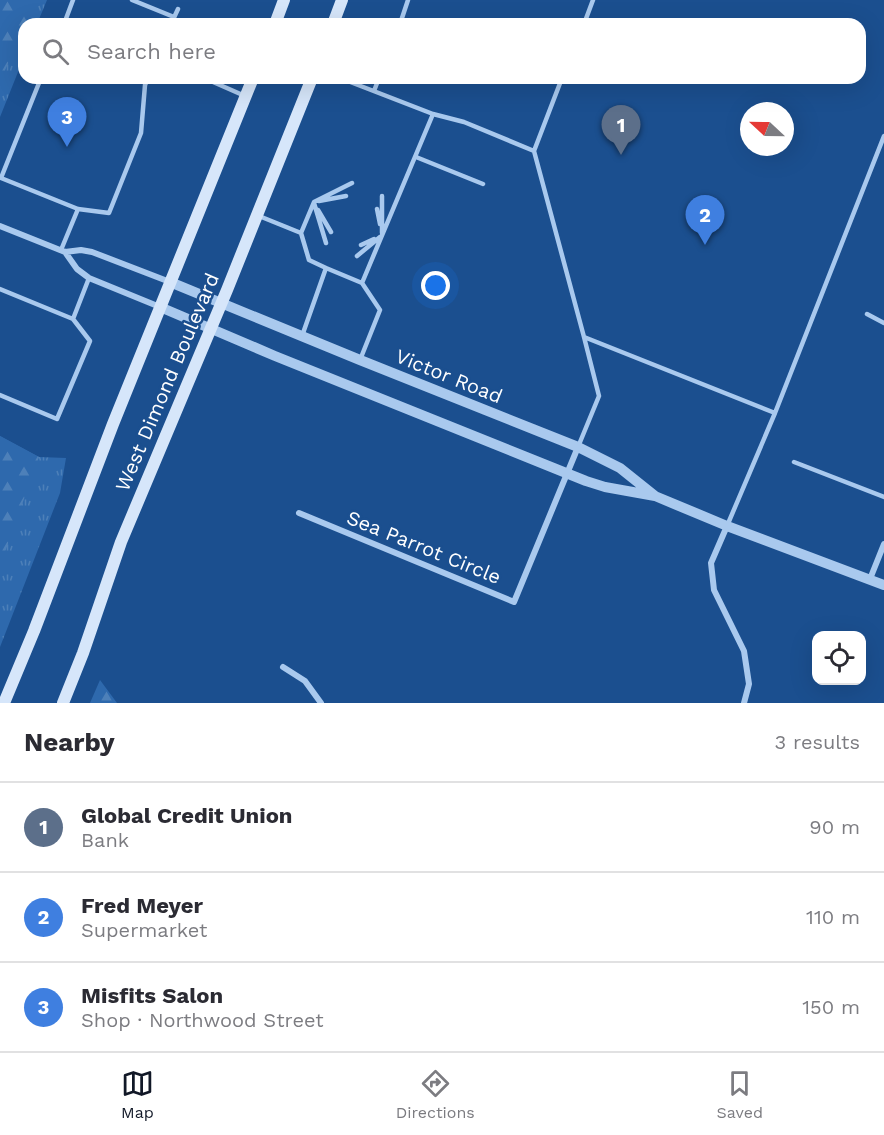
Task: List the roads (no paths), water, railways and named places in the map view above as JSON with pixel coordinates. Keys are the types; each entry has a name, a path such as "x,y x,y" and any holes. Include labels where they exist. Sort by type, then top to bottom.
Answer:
{"main road":[{"path":"277,18 284,0"},
{"path":"335,18 342,0"},
{"name":"West Dimond Boulevard","path":"4,703 34,632 113,424 251,84"},
{"name":"West Dimond Boulevard","path":"63,703 83,653 121,542 211,329 310,84"}],"street":[{"path":"0,226 63,251 92,252 170,282"},
{"path":"63,251 89,278 160,308"},
{"name":"Victor Road","path":"170,282 578,447 620,468 656,496"},
{"name":"Victor Road","path":"160,308 567,473 605,487 656,496 727,526 884,585"},
{"name":"Sea Parrot Circle","path":"299,513 514,602 578,447"},
{"path":"727,526 711,562 714,590 744,651 748,684 744,703"},
{"path":"870,579 884,544"},
{"path":"283,667 305,681 321,703"}],"lane":[{"path":"66,18 74,0"},
{"path":"132,0 174,17 178,9"},
{"path":"402,18 408,0"},
{"path":"586,18 593,0"},
{"path":"40,84 1,178 78,209 109,213 141,133 145,84"},
{"path":"218,84 246,96"},
{"path":"357,84 433,114 464,122 534,151"},
{"path":"374,90 376,84"},
{"path":"560,84 534,151 599,396 578,447"},
{"path":"362,283 433,114"},
{"path":"727,526 775,413 884,136"},
{"path":"416,157 483,184"},
{"path":"352,183 314,202 301,233 309,260 362,283 380,310 360,360"},
{"path":"314,202 346,196"},
{"path":"382,196 382,236"},
{"path":"314,202 331,232"},
{"path":"314,202 326,243"},
{"path":"63,251 78,209"},
{"path":"377,209 382,236"},
{"path":"257,215 301,233"},
{"path":"361,245 382,236"},
{"path":"357,256 382,236"},
{"path":"302,336 326,268"},
{"path":"73,319 89,278"},
{"path":"0,289 73,319 90,341 57,419 0,395"},
{"path":"867,314 884,323"},
{"path":"584,337 775,413"},
{"path":"794,462 884,497"}],"place":[{"name":"Misfits Salon","path":"67,147"},
{"name":"Global Credit Union","path":"621,155"},
{"name":"Fred Meyer","path":"705,245"}]}
